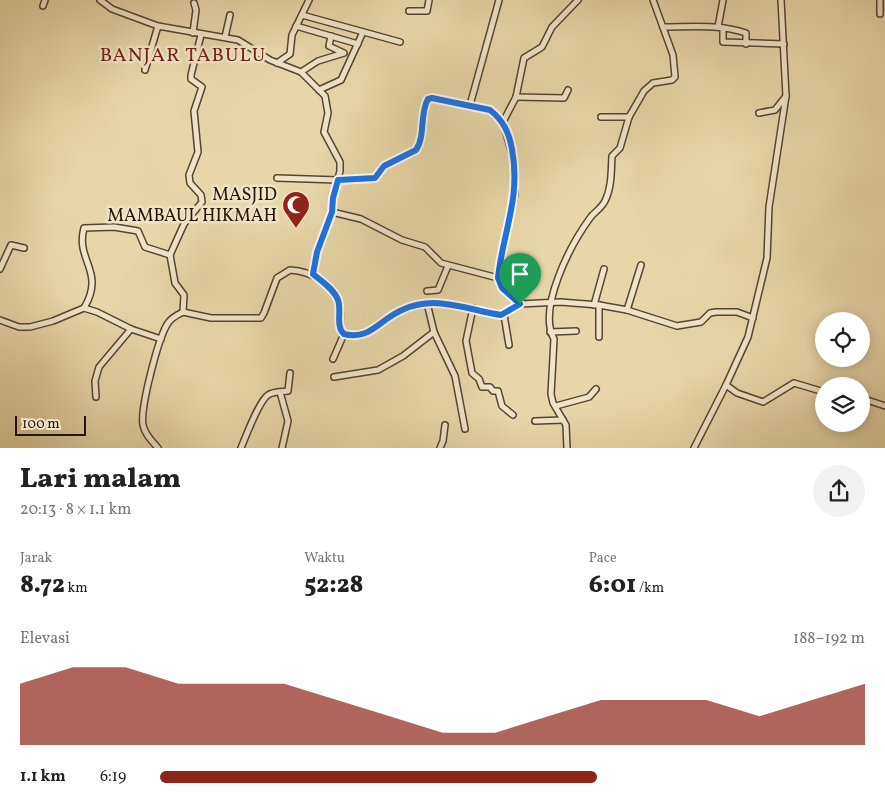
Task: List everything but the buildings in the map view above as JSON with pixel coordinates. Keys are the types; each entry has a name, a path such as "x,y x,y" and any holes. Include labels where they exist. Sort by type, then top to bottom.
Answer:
{"street":[{"path":"100,0 112,9 158,26 238,40 277,63 301,72 327,99 328,113 324,132 340,162 332,212 317,252 313,274"},
{"path":"277,63 290,54 290,39 309,0"},
{"path":"409,10 427,11 429,0"},
{"path":"470,105 499,0"},
{"path":"503,122 516,97 524,58 542,46 552,27 578,0"},
{"path":"567,448 566,425 553,403 551,394 554,339 550,332 550,302 573,247 590,218 606,200 610,186 612,156 620,148 629,116 649,86 675,78 673,55 652,0"},
{"path":"723,0 721,28 723,42 784,44"},
{"path":"694,448 748,337 767,258 769,207 786,96 781,0"},
{"path":"880,0 880,14"},
{"path":"194,3 196,10 194,33"},
{"path":"226,37 230,15"},
{"path":"302,15 400,42"},
{"path":"145,70 158,26"},
{"path":"296,26 358,44"},
{"path":"663,27 721,28 745,33 746,44"},
{"path":"319,90 341,80 363,32"},
{"path":"183,312 184,295 174,283 170,255 184,224 202,202 200,195 190,183 189,175 198,146 194,111 202,86 191,79 191,75 201,35"},
{"path":"301,72 318,60 344,53 328,46 331,36"},
{"path":"516,97 564,98 568,90"},
{"path":"759,113 775,110 786,96"},
{"path":"276,178 338,180 375,178 384,166 416,150 420,142 424,106 428,99 432,98 490,110 503,122 510,143 516,182 498,278 502,288 520,304"},
{"path":"601,117 629,116"},
{"path":"332,212 361,219 402,240 422,245 439,262 448,266 498,278"},
{"path":"84,308 93,288 92,271 85,260 84,228 126,228 138,231 144,247 170,255"},
{"path":"0,269 11,245 24,248"},
{"path":"627,310 641,265"},
{"path":"426,291 438,290 448,266"},
{"path":"600,337 597,305 604,269"},
{"path":"158,448 144,431 145,398 161,339 167,324 174,316 183,312 211,318 261,318 277,278 290,270 313,274 336,294 340,310 340,327 344,334"},
{"path":"344,334 360,335 370,333 400,310 427,303 474,308 504,315 520,304 550,302 597,305 627,310 677,326 701,322 710,313 716,312 737,312 753,318"},
{"path":"427,303 434,332 455,376 465,429"},
{"path":"0,320 19,328 30,327 53,321 84,308 102,314 131,329 161,339"},
{"path":"474,308 466,337 472,373 480,380 482,387 490,387 493,392 498,391 502,406 513,415"},
{"path":"504,315 509,345"},
{"path":"96,397 95,381 99,367 131,329"},
{"path":"550,332 576,331"},
{"path":"334,377 378,370 403,356 434,332"},
{"path":"333,359 344,334"},
{"path":"240,448 252,420 266,396 288,391 290,373"},
{"path":"726,385 737,393 763,402 794,383 815,389"},
{"path":"556,406 589,397 596,390"},
{"path":"280,392 288,420 282,448"},
{"path":"870,401 885,406"},
{"path":"535,421 564,420"},
{"path":"440,448 445,425"}],"place":[{"name":"MASJID MAMBAUL HIKMAH","path":"296,229"}],"district":[{"name":"BANJAR TABULU","path":"183,56"}],"route":[{"path":"428,99 457,102 490,110 497,115 506,128 514,161 516,182 510,221 501,253 498,278 502,288 520,304 504,315 501,315 464,306 419,304 400,310 370,333 346,335 341,332 339,302 336,294 313,274 317,252 326,223 332,212 333,198 338,180 375,178 384,166 410,155 416,150 420,142 424,106 428,99"}]}
